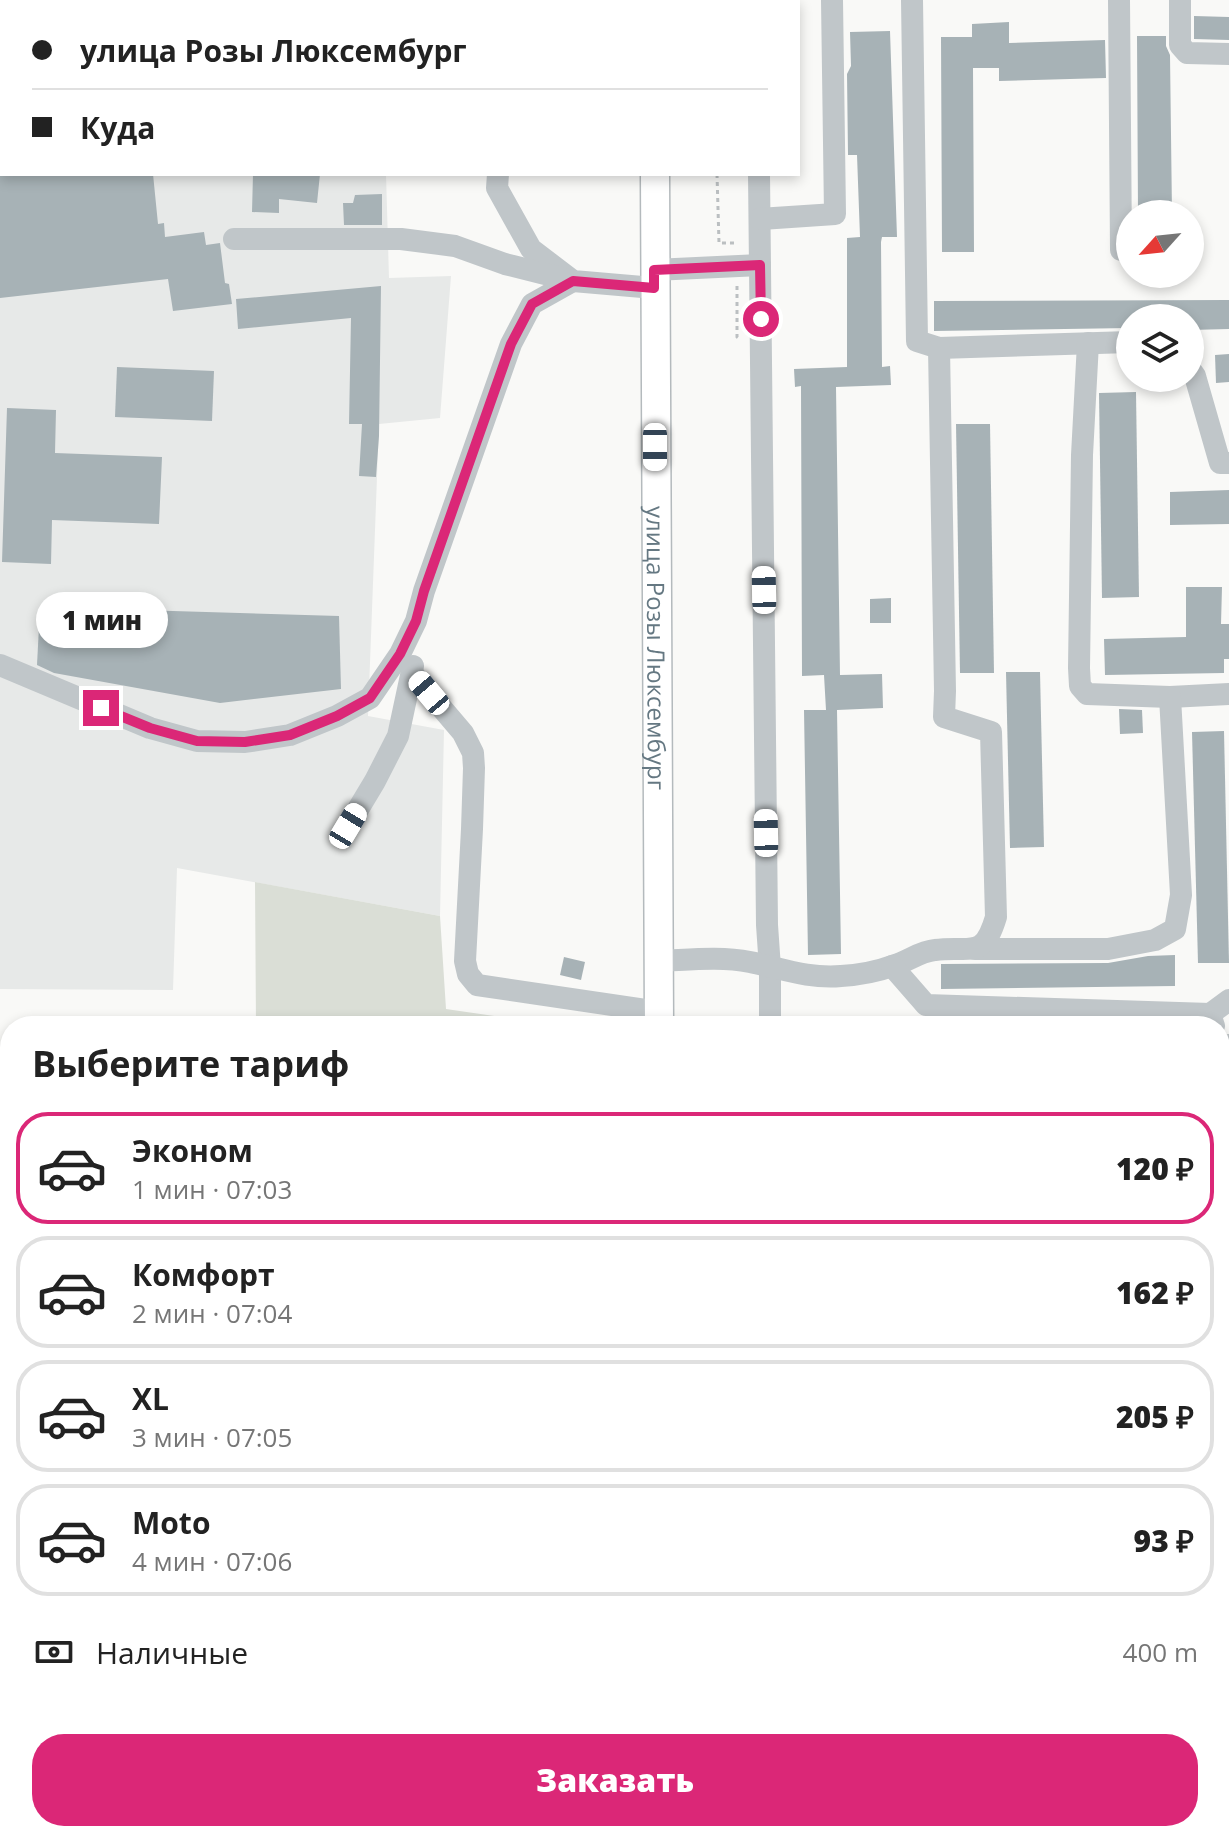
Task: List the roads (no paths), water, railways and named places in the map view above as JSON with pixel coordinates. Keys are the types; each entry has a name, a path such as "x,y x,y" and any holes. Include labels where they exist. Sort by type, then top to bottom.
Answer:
{"main road":[{"name":"улица Розы Люксембург","path":"655,176 659,1016"}],"street":[{"path":"760,219 835,214 832,0"},
{"path":"912,0 917,341 939,348 1116,342"},
{"path":"1119,0 1121,200"},
{"path":"1180,0 1180,45 1187,53 1229,54"},
{"path":"759,176 770,1016"},
{"path":"494,179 531,249 573,281"},
{"path":"234,239 401,239 455,246 505,264 573,281 654,279 760,265"},
{"path":"348,826 398,736 412,673 416,621 424,591 511,344 532,304 573,281"},
{"path":"1088,343 1082,455 1080,686 1087,694 1170,697 1229,694"},
{"path":"939,348 944,717 991,732 996,917 991,935 975,949"},
{"path":"1200,392 1220,463 1229,463"},
{"path":"0,665 150,728 197,741 245,742 290,735 337,716 370,698 400,654 416,621"},
{"path":"412,673 463,733 473,753 465,932 468,974 477,985 643,1016"},
{"path":"658,961 714,958 750,962 810,976 840,977 892,966 932,950 1108,949 1155,940 1175,929 1181,895 1170,697"},
{"path":"892,966 926,1005 1136,1016"},
{"path":"1215,1016 1229,1000"}]}
